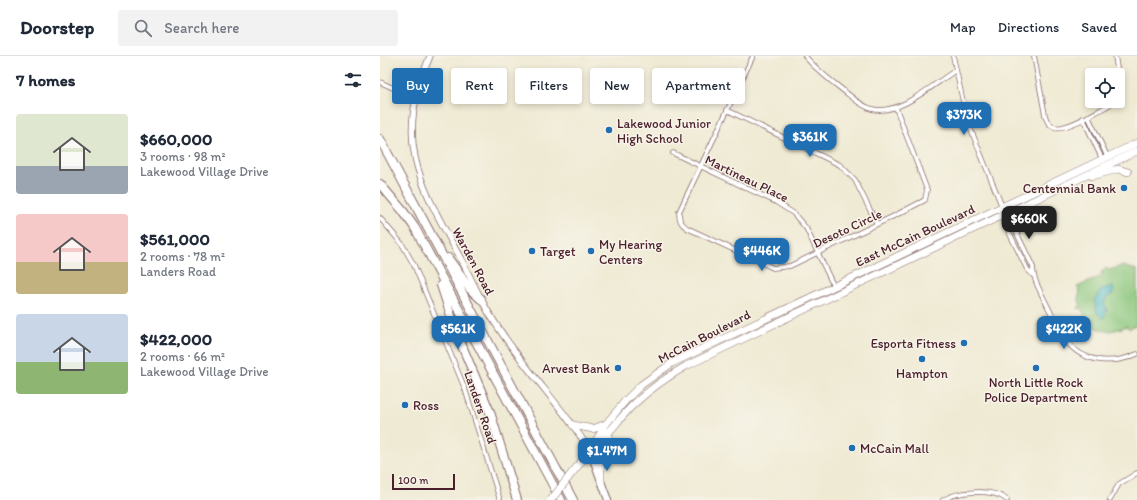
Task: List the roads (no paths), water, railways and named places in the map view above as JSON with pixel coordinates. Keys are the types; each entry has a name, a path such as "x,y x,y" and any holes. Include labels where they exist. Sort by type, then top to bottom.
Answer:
{"highway":[{"path":"380,139 573,500"},
{"path":"380,184 403,211 435,267 561,500"},
{"path":"432,236 470,289 481,299"},
{"path":"435,267 457,334 487,406 517,500"}],"main road":[{"name":"East McCain Boulevard","path":"1003,211 1080,178 1137,143"},
{"name":"East McCain Boulevard","path":"835,290 1106,161 1137,151"},
{"path":"1080,178 1118,169 1128,172"},
{"name":"McCain Boulevard","path":"590,451 606,424 637,388 672,363 835,290"},
{"name":"McCain Boulevard","path":"551,500 590,451 611,431 633,405 656,384 676,372 835,290"},
{"path":"573,425 593,428 606,424"},
{"path":"601,482 601,458 611,431"},
{"name":"Warden Road","path":"590,451 608,500"}],"street":[{"name":"Warden Road","path":"426,68 430,56"},
{"name":"Desoto Circle","path":"752,56 679,212 680,221 683,226 773,268 790,266 921,203 927,195 927,190 896,108"},
{"path":"805,56 828,79 862,104 876,110 896,108 956,70"},
{"path":"954,56 966,120 1003,211 1010,219 1033,267 1033,275 1059,330 1074,349 1086,356 1104,361 1122,360 1137,354"},
{"path":"1034,56 1047,121 1052,126 1058,128 1103,108"},
{"path":"1114,56 1117,68"},
{"path":"380,82 392,87"},
{"name":"Warden Road","path":"415,104 412,141 417,172 430,202 481,299 517,355 573,425 590,451"},
{"path":"727,110 840,165 855,180 877,224"},
{"path":"1088,116 1106,161"},
{"path":"1082,118 1106,161"},
{"name":"Martineau Place","path":"673,153 787,208 799,218 806,228 835,290"},
{"name":"Landers Road","path":"380,218 402,244 414,265 465,389 500,500"},
{"path":"1110,500 1119,484 1137,473"},
{"path":"944,500 980,491 992,492 1007,500"}],"water":[{"path":"1112,286 1114,290 1112,295 1108,296 1104,303 1107,309 1104,319 1097,313 1094,300 1102,289"}],"place":[{"name":"Lakewood Junior High School","path":"609,130"},
{"name":"Centennial Bank","path":"1124,188"},
{"name":"Target","path":"532,251"},
{"name":"My Hearing Centers","path":"591,251"},
{"name":"Esporta Fitness","path":"964,343"},
{"name":"Hampton","path":"922,359"},
{"name":"Arvest Bank","path":"618,368"},
{"name":"North Little Rock Police Department","path":"1036,368"},
{"name":"Ross","path":"405,405"},
{"name":"McCain Mall","path":"852,448"}]}
